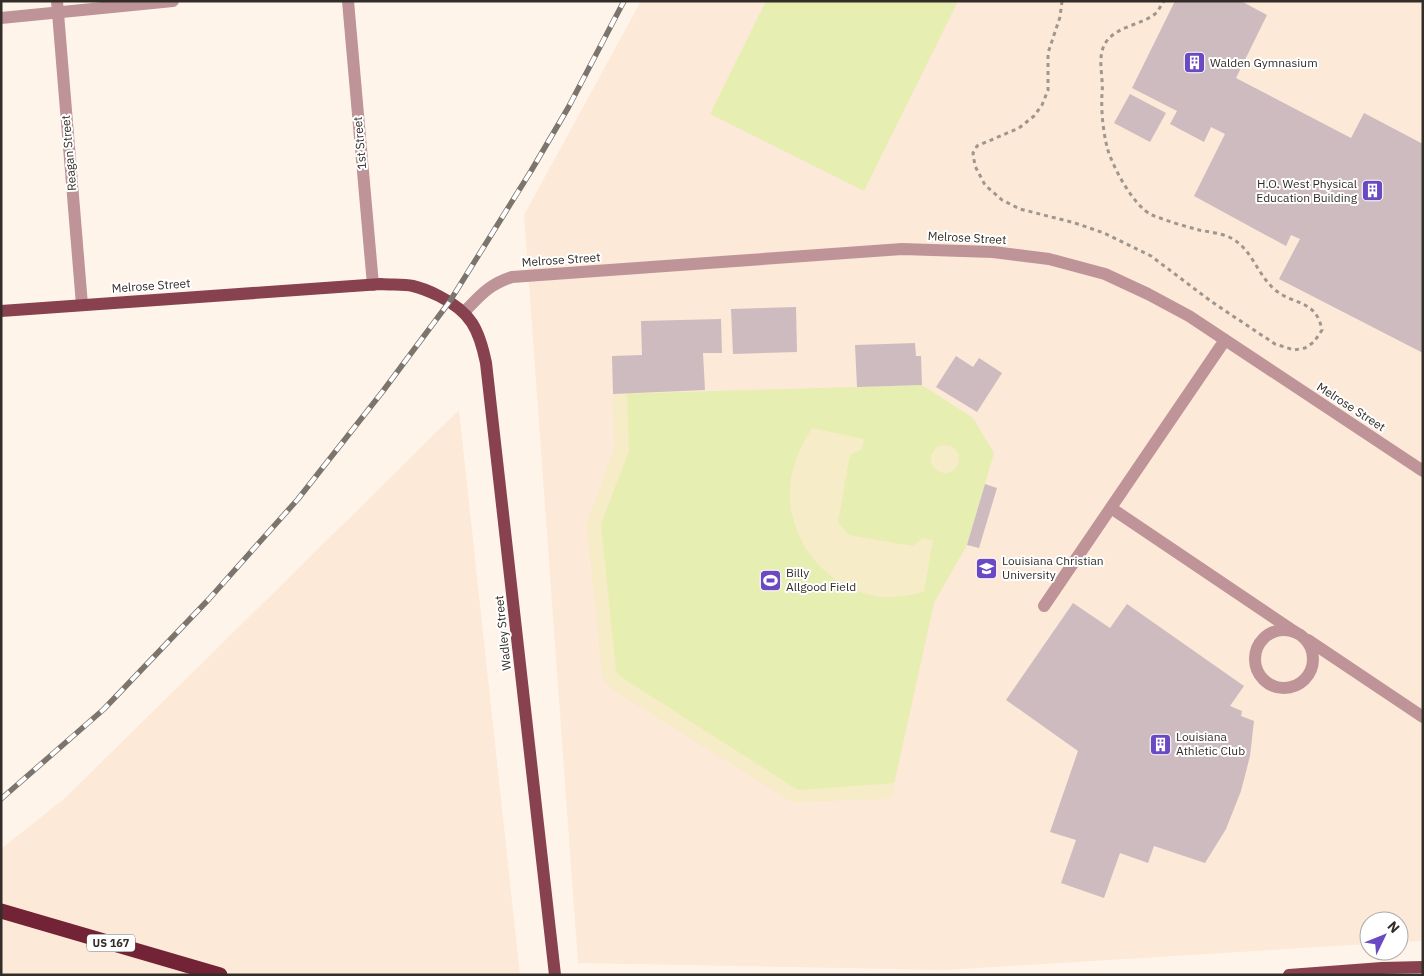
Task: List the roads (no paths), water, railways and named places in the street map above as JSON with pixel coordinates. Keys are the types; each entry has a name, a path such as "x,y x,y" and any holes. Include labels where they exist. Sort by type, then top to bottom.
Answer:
{"highway":[{"name":"US 167","path":"1,911 220,975"}],"main road":[{"name":"Melrose Street","path":"1,311 381,284 413,286 450,301"},
{"name":"Wadley Street","path":"450,301 464,312 475,327 482,344 486,363 555,975"},
{"path":"1288,975 1423,967"}],"street":[{"path":"1,18 57,7 173,1"},
{"name":"1st Street","path":"348,1 373,285"},
{"name":"Reagan Street","path":"57,7 82,305"},
{"name":"Melrose Street","path":"464,312 487,289 497,282 512,278 902,249 993,252 1049,259 1105,274 1189,316 1423,471"},
{"path":"1044,606 1225,340"},
{"path":"1110,508 1423,717"},
{"path":"1277,630 1286,630 1299,635 1310,645 1313,654 1309,674 1294,686 1284,688 1274,686 1265,681 1255,665 1257,647 1262,639 1277,630"}],"railway":[{"path":"1,799 104,709 209,599 298,499 383,391 450,301 531,171 568,108 624,1"}],"place":[{"name":"Walden Gymnasium","path":"1194,63"},
{"name":"H.O. West Physical Education Building","path":"1373,191"},
{"name":"Louisiana Christian University","path":"986,568"},
{"name":"Billy Allgood Field","path":"770,580"},
{"name":"Louisiana Athletic Club","path":"1160,744"}]}
